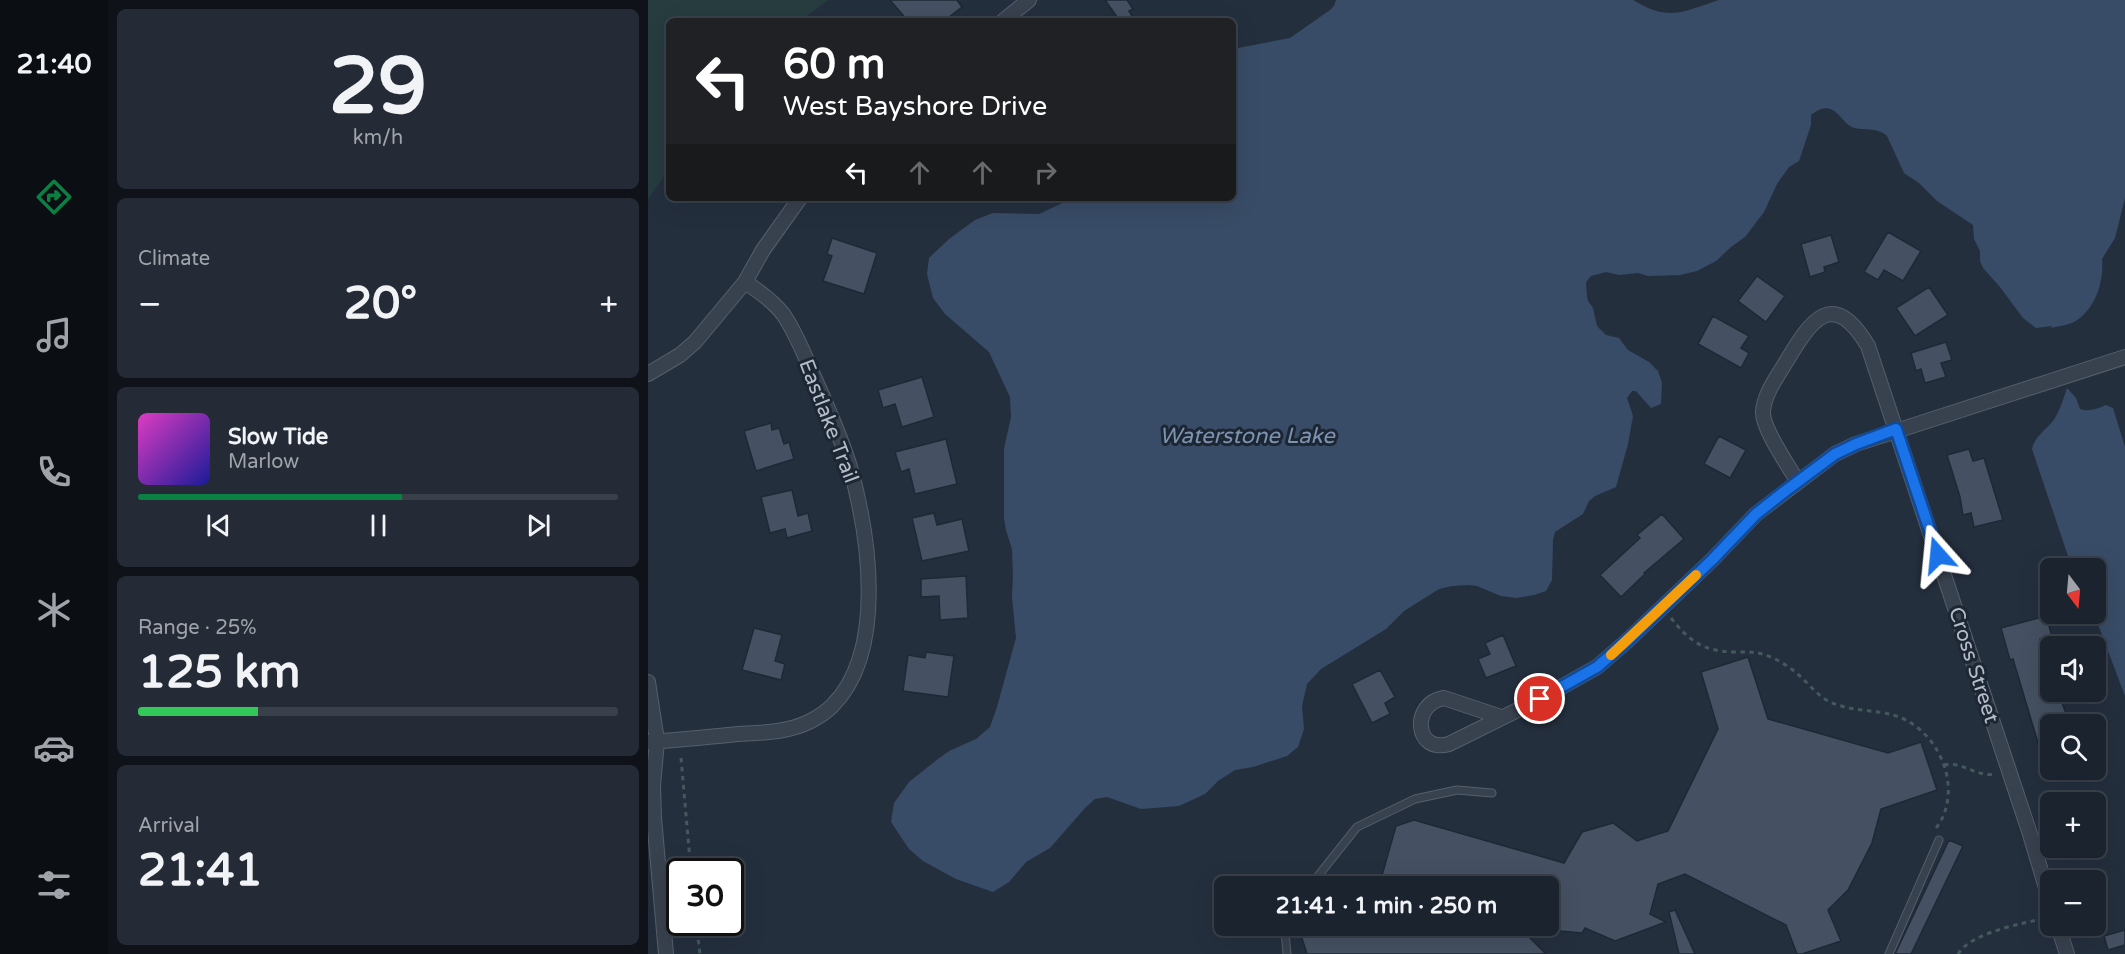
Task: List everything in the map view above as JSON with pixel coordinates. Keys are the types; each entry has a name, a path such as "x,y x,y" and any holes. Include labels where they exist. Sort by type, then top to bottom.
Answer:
{"street":[{"path":"1007,18 1029,0"},
{"path":"648,374 680,355 695,342 746,282 763,250 798,201"},
{"name":"Eastlake Trail","path":"653,742 782,730 804,724 831,706 843,691 858,659 868,623 864,533 849,465 821,392 794,331 782,313 746,282"},
{"name":"Cross Street","path":"1798,482 1773,440 1763,415 1765,401 1810,324 1826,315 1841,315 1857,327 1868,346 2040,870"},
{"path":"1501,717 1444,698 1437,699 1429,705 1422,714 1420,723 1424,737 1429,742 1441,746 1540,699 1597,667 1712,560 1756,514 1835,454 1896,429 2125,357"},
{"path":"648,682 653,742 654,818 666,954"},
{"path":"2061,936 2067,954"}],"lane":[{"path":"1318,876 1357,827 1415,799 1457,790 1492,793"},
{"path":"1889,954 1939,840"},
{"path":"1285,936 1287,954"}],"path":[{"path":"1662,607 1688,637 1707,650 1755,651 1772,657 1797,673 1822,699 1836,705 1893,715 1910,721 1936,747 1944,765 1949,793 1944,815 1934,831 1939,840"},
{"path":"681,758 690,858"},
{"path":"1944,765 1953,763 1984,776 2009,769"},
{"path":"1958,954 1962,948 1976,938 2040,920"},
{"path":"698,936 700,954"}],"green space":[{"path":"648,0 828,0 805,18 666,18 666,173 648,199"}],"water":[{"name":"Waterstone Lake","path":"1336,0 1633,0 1656,11 1676,13 1719,0 2125,0 2125,198 2115,238 2102,259 2102,276 2097,294 2088,310 2074,322 2051,328 2052,326 2036,328 2023,318 1983,268 1980,251 1974,239 1973,225 1937,201 1919,183 1904,173 1887,136 1880,131 1850,126 1832,110 1826,108 1819,110 1811,115 1811,125 1799,161 1789,167 1777,184 1764,212 1745,237 1716,261 1697,271 1680,275 1648,276 1638,273 1619,275 1606,272 1591,276 1586,282 1588,301 1593,308 1597,326 1606,335 1619,338 1628,350 1649,362 1658,371 1662,383 1661,404 1651,408 1636,391 1632,391 1627,398 1633,416 1616,487 1595,496 1589,501 1583,514 1555,532 1552,580 1546,591 1517,598 1501,596 1470,585 1439,589 1404,611 1386,629 1321,669 1307,684 1302,706 1304,729 1298,747 1287,756 1235,770 1218,781 1205,794 1179,806 1141,809 1107,797 1095,799 1050,848 1026,862 1009,882 993,892 956,879 923,861 909,849 891,822 894,803 909,782 949,751 976,739 990,727 997,707 1016,638 1012,597 1012,549 1004,518 1004,449 1011,417 1010,397 989,352 945,314 933,298 927,274 929,258 949,239 975,220 993,213 1039,214 1067,201 1236,201 1236,48 1290,38 1334,6"},
{"path":"2067,388 2076,398 2080,409 2093,410 2106,405 2113,408 2125,447 2125,696 2106,646 2106,636 2102,636 2098,624 2106,624 2106,558 2069,558 2032,449 2033,444 2050,425"}],"building":[{"path":"890,0 957,0 962,7 948,18 905,18"},
{"path":"1105,0 1127,0 1133,9 1129,11 1133,18 1118,18"},
{"path":"1888,232 1921,251 1903,281 1884,270 1878,280 1864,272"},
{"path":"1831,235 1839,262 1824,267 1825,272 1810,277 1801,244"},
{"path":"832,238 877,253 864,294 823,281 832,256 827,254"},
{"path":"1757,276 1785,296 1766,322 1738,301"},
{"path":"1929,287 1948,315 1915,336 1896,308"},
{"path":"1713,316 1749,336 1741,348 1749,353 1741,368 1698,344"},
{"path":"1946,342 1952,360 1941,363 1946,377 1925,383 1921,369 1916,371 1911,353"},
{"path":"922,377 934,417 902,427 895,404 883,408 878,390"},
{"path":"771,423 772,430 779,428 784,444 789,442 794,459 756,471 744,431"},
{"path":"1719,436 1746,450 1730,478 1704,464"},
{"path":"946,439 957,484 915,494 909,469 901,472 895,452"},
{"path":"1969,449 1973,461 1984,458 2003,520 1974,527 1971,513 1963,515 1947,455"},
{"path":"792,490 798,516 808,513 812,531 787,538 785,529 770,533 761,497"},
{"path":"934,513 937,525 962,519 969,551 922,561 912,518"},
{"path":"1662,514 1684,539 1644,573 1621,597 1600,575 1640,538 1637,535"},
{"path":"966,576 968,618 940,620 939,596 921,597 921,579"},
{"path":"2040,618 2040,624 2048,624 2052,636 2040,636 2040,702 2062,702 2066,714 2040,714 2039,746 2013,659 2010,660 2001,628"},
{"path":"754,628 782,635 775,661 785,664 781,680 742,670"},
{"path":"1503,635 1516,666 1486,678 1478,659 1490,654 1485,643"},
{"path":"926,652 954,656 948,697 903,691 908,655 925,658"},
{"path":"1748,657 1768,719 1888,753 1921,742 1937,790 1881,809 1872,843 1848,890 1828,910 1841,941 1797,954 1786,925 1685,874 1658,884 1650,914 1666,922 1615,941 1585,928 1582,933 1559,931 1559,876 1382,876 1396,826 1414,820 1564,863 1582,832 1613,823 1637,841 1668,831 1718,729 1701,672"},
{"path":"1380,670 1395,697 1385,703 1390,714 1372,723 1352,684"},
{"path":"1949,840 1963,846 1911,954 1895,954"},
{"path":"1675,910 1695,954 1679,954 1669,912"},
{"path":"2125,930 2125,945 2108,950 2104,936"},
{"path":"1301,936 1528,936 1546,954 1307,954"}],"slow traffic":[{"path":"1611,655 1696,575"}],"route":[{"path":"1540,699 1597,667 1712,560 1756,514 1784,492 1835,454 1896,429 1938,555"}]}
